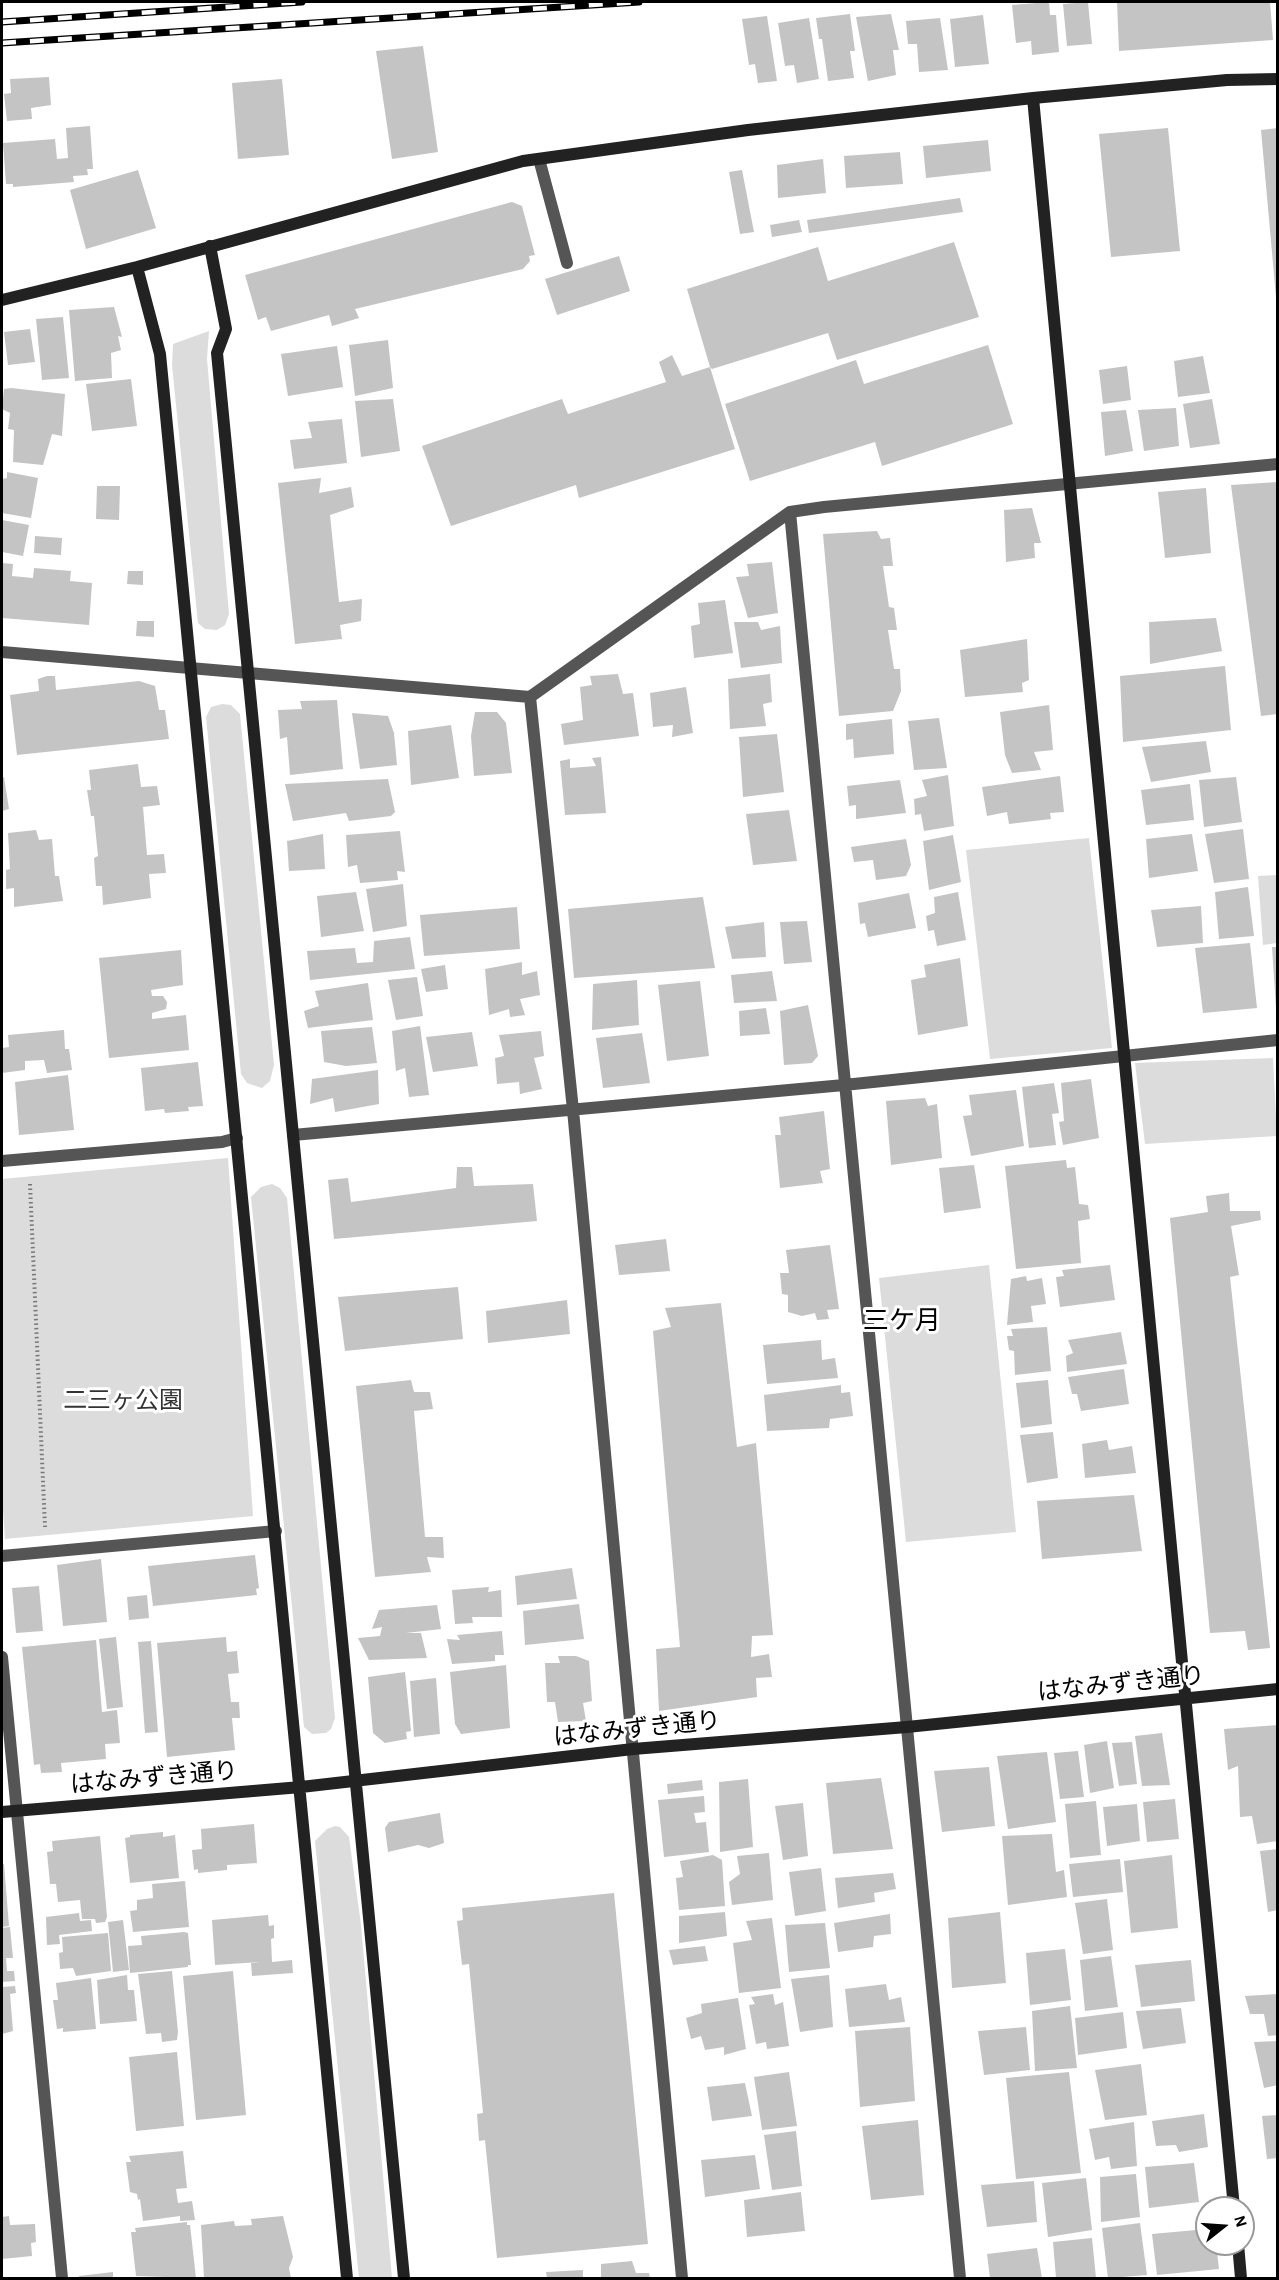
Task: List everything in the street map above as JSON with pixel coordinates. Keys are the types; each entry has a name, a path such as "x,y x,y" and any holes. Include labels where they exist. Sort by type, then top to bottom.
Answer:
{"street":[{"path":"2,300 138,267 538,159 748,130 1033,98 1227,80 1278,79"},
{"path":"1033,98 1233,2196"},
{"path":"538,159 567,263"},
{"path":"210,246 226,328 217,353 404,2278"},
{"path":"138,267 160,354 347,2278"},
{"path":"2,652 530,698 790,512 1278,464"},
{"path":"790,512 960,2278"},
{"path":"530,698 573,1110 682,2278"},
{"path":"293,1135 844,1084 1278,1040"},
{"path":"2,1161 222,1142 237,1138"},
{"path":"2,1556 276,1531"},
{"path":"2,1657 62,2278"},
{"name":"はなみずき通り","path":"2,1812 300,1787 633,1749 907,1727 1278,1689"},
{"path":"1239,2256 1241,2278"}],"path":[{"path":"29,1176 45,1535"}],"green space":[{"path":"209,331 207,359 229,614 225,625 217,630 205,629 198,623 172,365 173,344"},
{"path":"222,704 231,705 240,714 274,1065 270,1081 262,1088 247,1083 241,1074 206,717 211,707"},
{"path":"1089,838 1112,1048 990,1059 966,850"},
{"path":"1277,875 1277,943 1263,945 1258,876"},
{"path":"1273,1058 1277,1136 1145,1144 1135,1063"},
{"name":"二三ヶ公園","path":"228,1158 253,1516 5,1539 2,1496 2,1179"},
{"path":"272,1184 280,1188 287,1198 335,1718 331,1729 326,1733 312,1734 304,1727 251,1197 261,1187"},
{"path":"989,1265 1016,1532 906,1542 879,1278"},
{"path":"340,1827 349,1837 361,1925 392,2278 359,2278 315,1841 327,1829"}],"building":[{"path":"1049,2 1050,15 1056,15 1059,52 1032,55 1031,41 1016,43 1012,5"},
{"path":"1088,2 1092,44 1067,46 1063,4"},
{"path":"1117,2 1270,2 1273,40 1119,51"},
{"path":"850,14 855,51 850,51 854,78 828,81 822,39 819,39 816,18"},
{"path":"891,14 899,50 893,50 896,75 868,81 856,17"},
{"path":"983,15 989,64 955,67 950,19"},
{"path":"767,16 777,81 758,83 755,64 749,65 742,19"},
{"path":"809,18 819,79 797,83 794,65 785,66 778,23"},
{"path":"940,18 948,70 919,72 917,44 908,44 906,21"},
{"path":"423,46 438,152 392,159 376,51"},
{"path":"49,77 51,105 31,108 32,119 7,121 4,94 11,93 10,79"},
{"path":"282,79 289,155 238,159 232,83"},
{"path":"90,126 93,169 87,169 88,175 73,176 74,182 13,187 13,184 6,184 3,143 55,139 57,159 68,158 66,128"},
{"path":"1168,128 1180,251 1111,257 1099,134"},
{"path":"1278,128 1278,297 1276,297 1261,130"},
{"path":"988,140 991,171 926,178 923,146"},
{"path":"900,152 903,184 846,188 844,156"},
{"path":"823,159 826,193 778,198 777,165"},
{"path":"138,170 156,228 86,249 70,190"},
{"path":"742,170 754,232 740,234 729,172"},
{"path":"960,198 963,212 809,233 807,220"},
{"path":"512,202 522,206 535,255 529,256 530,261 523,269 355,309 359,318 332,326 329,315 271,331 266,317 258,320 245,275"},
{"path":"799,220 802,232 772,237 770,225"},
{"path":"954,242 979,317 837,360 828,333 712,369 710,367 687,289 818,247 828,281"},
{"path":"619,256 630,291 557,315 545,279"},
{"path":"114,307 122,337 118,336 121,350 111,353 112,378 75,381 69,310"},
{"path":"63,317 69,378 42,380 36,319"},
{"path":"30,329 35,362 8,365 4,332"},
{"path":"388,340 393,388 355,396 349,345"},
{"path":"988,345 1013,424 882,466 875,442 750,481 725,404 856,360 864,384"},
{"path":"337,346 343,387 288,396 281,354"},
{"path":"672,355 682,376 710,367 735,449 579,498 576,485 451,526 422,446 562,399 568,414 666,382 659,362"},
{"path":"1203,356 1210,393 1178,397 1174,361"},
{"path":"1127,366 1131,400 1103,404 1099,370"},
{"path":"131,379 137,426 92,431 86,384"},
{"path":"4,389 65,394 62,436 52,434 43,465 13,462 14,430 8,429 10,413 2,409"},
{"path":"393,399 400,451 361,457 355,401"},
{"path":"1212,399 1220,444 1190,448 1183,404"},
{"path":"1176,408 1179,446 1144,451 1138,410"},
{"path":"1126,410 1133,451 1105,456 1101,412"},
{"path":"342,419 347,463 294,469 290,440 312,438 308,422"},
{"path":"7,472 38,478 31,518 2,513 2,479 7,478"},
{"path":"321,478 319,493 351,487 354,507 330,515 339,602 362,599 361,621 340,625 342,639 295,644 278,483"},
{"path":"1278,482 1278,714 1261,716 1231,485"},
{"path":"97,486 120,486 119,520 96,519"},
{"path":"1206,488 1211,553 1165,558 1158,492"},
{"path":"1032,508 1041,543 1034,543 1035,558 1006,562 1004,510"},
{"path":"2,520 29,525 23,556 2,552"},
{"path":"877,531 881,539 890,538 893,566 883,566 889,607 894,608 897,630 888,630 894,669 900,669 901,691 893,711 839,716 823,534"},
{"path":"35,536 62,538 61,555 34,553"},
{"path":"772,562 778,613 748,618 736,577 749,576 747,564"},
{"path":"2,563 13,564 12,576 33,578 34,568 71,571 70,581 92,583 89,625 2,618"},
{"path":"128,571 143,571 143,585 127,584"},
{"path":"725,600 733,653 694,658 691,626 700,624 698,603"},
{"path":"1216,618 1222,651 1150,664 1149,622"},
{"path":"137,621 154,621 154,637 136,636"},
{"path":"734,622 758,622 761,630 780,626 782,663 741,668"},
{"path":"1027,639 1029,680 1022,683 1023,692 965,697 960,650"},
{"path":"1225,666 1231,730 1123,742 1120,676"},
{"path":"618,674 623,694 633,693 639,736 564,745 561,724 583,720 580,687 592,685 590,676"},
{"path":"770,674 772,702 763,704 766,726 730,729 728,679"},
{"path":"55,676 56,690 139,681 155,686 159,710 165,710 169,739 17,755 10,695 39,691 38,679"},
{"path":"686,687 693,733 672,737 673,725 653,727 650,693"},
{"path":"337,700 343,769 290,775 287,737 280,739 278,710 302,709 300,701"},
{"path":"1049,705 1053,750 1034,752 1041,770 1012,773 1005,755 1000,712"},
{"path":"475,712 497,712 506,723 512,773 474,776 471,736"},
{"path":"352,713 388,716 394,733 397,765 360,769"},
{"path":"939,718 947,768 914,770 908,721"},
{"path":"892,719 894,754 854,758 853,739 846,740 846,724"},
{"path":"451,725 459,778 411,785 408,731"},
{"path":"777,734 784,792 743,797 739,737"},
{"path":"1206,741 1211,772 1151,782 1142,747"},
{"path":"601,757 606,813 565,815 560,761 570,759 570,768 596,766 592,758"},
{"path":"138,764 141,787 157,786 160,805 143,807 147,855 164,854 166,873 149,874 151,898 103,905 102,886 96,886 94,858 98,856 94,816 91,816 87,790 91,790 89,770"},
{"path":"948,775 954,826 924,831 921,814 915,815 914,799 927,796 922,780"},
{"path":"1060,776 1064,812 1050,813 1051,819 1009,824 1007,812 987,816 982,787"},
{"path":"4,777 9,809 2,811 2,778"},
{"path":"1236,777 1242,822 1204,827 1199,780"},
{"path":"388,779 395,812 391,816 349,821 346,813 293,821 285,784"},
{"path":"900,780 906,813 856,819 856,805 849,806 847,786"},
{"path":"1190,784 1194,820 1146,825 1141,790"},
{"path":"789,810 797,861 753,865 746,814"},
{"path":"1243,829 1249,879 1214,883 1205,834"},
{"path":"36,830 39,840 52,839 55,876 59,876 63,901 14,907 14,888 6,889 6,870 10,869 8,833"},
{"path":"400,831 405,872 397,871 398,880 360,883 357,865 348,867 346,835"},
{"path":"323,834 325,869 289,871 287,841"},
{"path":"1192,834 1198,871 1149,878 1146,839"},
{"path":"953,835 961,882 929,890 923,841"},
{"path":"906,839 911,865 906,876 876,880 873,860 854,862 851,847"},
{"path":"403,884 407,926 373,932 366,889"},
{"path":"1248,887 1254,936 1219,939 1215,892"},
{"path":"356,892 364,931 321,937 317,896"},
{"path":"958,892 966,940 937,946 934,930 928,931 926,916 935,913 934,897"},
{"path":"909,893 916,928 868,937 865,923 860,924 858,903"},
{"path":"703,897 715,968 574,978 568,909"},
{"path":"1201,906 1203,943 1157,947 1151,910"},
{"path":"517,907 520,949 424,956 420,915"},
{"path":"807,921 812,962 784,964 780,922"},
{"path":"764,922 766,957 732,959 725,927"},
{"path":"410,937 415,969 310,980 307,951 355,948 357,963 373,962 374,941"},
{"path":"1250,943 1257,1008 1203,1013 1195,948"},
{"path":"1272,947 1278,947 1278,1008 1276,1008"},
{"path":"181,950 183,985 151,990 152,996 163,996 167,1002 166,1009 152,1013 152,1019 186,1015 189,1050 109,1058 99,958"},
{"path":"960,958 968,1026 918,1035 911,980 926,977 924,965"},
{"path":"522,962 522,975 537,971 540,995 520,999 525,1015 510,1017 509,1009 489,1015 485,969"},
{"path":"445,965 448,989 426,992 421,969"},
{"path":"772,971 777,1001 734,1003 731,975"},
{"path":"417,977 423,1016 396,1020 388,980"},
{"path":"637,980 639,1025 592,1030 593,984"},
{"path":"700,981 709,1056 667,1061 658,985"},
{"path":"368,983 373,1020 308,1028 304,1011 319,1006 315,991"},
{"path":"808,1005 818,1056 812,1063 784,1065 780,1011"},
{"path":"766,1008 770,1034 740,1036 739,1011"},
{"path":"420,1026 429,1095 409,1097 405,1068 396,1071 392,1031"},
{"path":"372,1027 377,1063 346,1066 324,1062 321,1031"},
{"path":"64,1030 65,1049 69,1049 72,1070 47,1073 44,1060 25,1061 25,1070 2,1073 2,1048 9,1047 8,1035"},
{"path":"541,1031 544,1056 534,1058 542,1089 520,1094 519,1082 497,1084 495,1058 504,1056 499,1035"},
{"path":"472,1032 478,1066 433,1072 426,1037"},
{"path":"642,1033 650,1083 603,1088 596,1038"},
{"path":"198,1062 203,1106 188,1107 189,1111 165,1113 164,1109 145,1111 141,1068"},
{"path":"378,1070 379,1104 335,1112 333,1098 310,1104 312,1079"},
{"path":"68,1075 74,1130 19,1135 15,1082"},
{"path":"1091,1079 1099,1138 1063,1145 1059,1122 1064,1121 1061,1083"},
{"path":"1054,1083 1059,1113 1052,1114 1056,1145 1029,1148 1022,1087"},
{"path":"1016,1090 1024,1146 971,1156 963,1116 972,1115 969,1095"},
{"path":"925,1098 928,1106 937,1104 942,1158 891,1165 886,1101"},
{"path":"824,1111 830,1169 820,1171 823,1183 780,1188 775,1135 781,1135 779,1117"},
{"path":"1066,1160 1067,1168 1075,1167 1079,1204 1088,1205 1090,1219 1078,1221 1081,1263 1016,1269 1005,1166"},
{"path":"974,1165 981,1208 944,1213 939,1168"},
{"path":"457,1167 472,1167 474,1186 533,1184 537,1221 334,1239 328,1180 348,1178 351,1202 456,1188"},
{"path":"1229,1193 1230,1211 1260,1211 1261,1220 1231,1226 1239,1275 1230,1277 1270,1648 1248,1650 1245,1631 1210,1633 1170,1218 1208,1212 1206,1196"},
{"path":"666,1239 670,1271 619,1275 615,1245"},
{"path":"830,1245 839,1309 827,1310 829,1319 817,1320 815,1313 802,1316 788,1312 788,1295 782,1294 780,1273 789,1273 786,1250"},
{"path":"1110,1265 1115,1300 1060,1307 1056,1277 1064,1276 1062,1270"},
{"path":"1026,1276 1027,1281 1042,1278 1046,1304 1031,1306 1033,1322 1007,1325 1011,1279"},
{"path":"458,1287 463,1339 345,1351 338,1297"},
{"path":"567,1300 570,1334 488,1343 486,1311"},
{"path":"721,1303 737,1447 756,1443 773,1635 752,1636 751,1657 769,1654 772,1677 756,1678 757,1697 659,1711 656,1649 680,1647 653,1331 671,1327 665,1308"},
{"path":"1047,1327 1051,1371 1015,1375 1014,1351 1009,1350 1007,1336 1013,1336 1011,1329"},
{"path":"1121,1332 1127,1364 1067,1372 1066,1356 1073,1353 1068,1340"},
{"path":"821,1340 822,1360 835,1358 838,1378 767,1384 763,1345"},
{"path":"1124,1369 1129,1404 1081,1411 1077,1394 1072,1394 1068,1377"},
{"path":"411,1380 414,1392 430,1392 433,1409 414,1411 425,1537 443,1537 444,1558 427,1557 431,1572 375,1577 356,1386"},
{"path":"1048,1380 1052,1424 1021,1428 1016,1383"},
{"path":"841,1385 841,1393 850,1392 853,1416 830,1419 829,1428 767,1431 764,1395"},
{"path":"1053,1432 1058,1478 1027,1483 1020,1435"},
{"path":"1107,1440 1109,1450 1132,1446 1136,1473 1085,1478 1082,1444"},
{"path":"1134,1495 1142,1551 1042,1559 1037,1501"},
{"path":"255,1555 259,1588 256,1589 257,1595 153,1606 148,1566"},
{"path":"101,1559 107,1622 63,1626 57,1565"},
{"path":"572,1568 577,1599 517,1605 515,1576"},
{"path":"39,1586 43,1631 16,1633 12,1588"},
{"path":"489,1587 488,1592 501,1590 502,1617 472,1617 473,1623 455,1624 452,1590"},
{"path":"147,1595 149,1618 129,1620 127,1597"},
{"path":"579,1604 584,1639 525,1645 523,1611"},
{"path":"437,1605 441,1629 406,1633 421,1633 427,1658 369,1660 358,1638 380,1636 382,1627 372,1629 379,1610"},
{"path":"502,1631 504,1655 495,1655 495,1661 452,1664 447,1639 460,1640 457,1635"},
{"path":"116,1637 123,1707 107,1709 99,1639"},
{"path":"226,1637 227,1652 237,1651 239,1673 228,1674 231,1702 239,1702 240,1718 232,1718 235,1750 167,1757 157,1643"},
{"path":"96,1640 102,1712 117,1710 120,1743 105,1744 106,1759 61,1763 62,1772 41,1773 40,1764 34,1765 22,1647"},
{"path":"151,1641 158,1732 145,1733 138,1642"},
{"path":"558,1656 576,1656 589,1661 592,1701 583,1703 586,1721 558,1722 555,1702 547,1702 545,1663 560,1663"},
{"path":"506,1665 510,1728 461,1734 455,1724 450,1672"},
{"path":"405,1672 411,1731 406,1732 407,1739 385,1743 373,1733 368,1677"},
{"path":"436,1678 440,1734 414,1737 410,1681"},
{"path":"1278,1725 1278,1841 1257,1844 1252,1816 1240,1817 1238,1766 1228,1770 1224,1729"},
{"path":"1162,1733 1170,1785 1142,1786 1135,1736"},
{"path":"1107,1741 1114,1788 1090,1793 1084,1745"},
{"path":"1132,1742 1137,1784 1119,1786 1112,1743"},
{"path":"1078,1751 1084,1797 1060,1799 1054,1753"},
{"path":"1047,1752 1056,1822 1008,1829 997,1756"},
{"path":"989,1767 995,1826 942,1832 934,1771"},
{"path":"881,1778 893,1849 833,1854 826,1783"},
{"path":"748,1779 753,1847 720,1852 719,1782"},
{"path":"702,1780 703,1790 668,1794 667,1784"},
{"path":"704,1796 705,1812 694,1813 696,1823 706,1822 709,1852 664,1857 658,1800"},
{"path":"1175,1799 1179,1839 1147,1842 1143,1802"},
{"path":"1096,1801 1101,1855 1070,1858 1065,1804"},
{"path":"803,1803 808,1856 783,1860 775,1806"},
{"path":"1137,1804 1140,1841 1107,1846 1103,1807"},
{"path":"440,1813 444,1843 429,1848 418,1845 388,1852 385,1828 389,1822"},
{"path":"254,1824 257,1863 227,1865 227,1870 198,1873 198,1869 194,1870 192,1850 202,1849 201,1829"},
{"path":"163,1832 163,1837 175,1835 179,1878 130,1883 125,1838 130,1835"},
{"path":"1052,1834 1056,1872 1064,1870 1067,1897 1008,1905 1002,1836"},
{"path":"100,1836 107,1917 105,1922 96,1923 95,1919 82,1919 80,1900 58,1902 56,1884 50,1884 47,1852 53,1851 52,1841"},
{"path":"1278,1849 1278,1910 1268,1912 1260,1851"},
{"path":"769,1853 773,1900 732,1905 729,1882 740,1874 737,1856"},
{"path":"713,1855 722,1860 725,1906 679,1910 676,1878 683,1877 680,1861"},
{"path":"1172,1855 1178,1928 1131,1933 1124,1861"},
{"path":"1120,1859 1123,1892 1073,1897 1069,1864"},
{"path":"2,1864 4,1864 9,1926 2,1927"},
{"path":"821,1868 826,1911 795,1916 789,1872"},
{"path":"893,1873 896,1889 874,1893 875,1902 838,1908 835,1878"},
{"path":"185,1881 189,1927 133,1932 130,1911 137,1910 137,1900 153,1898 152,1884"},
{"path":"614,1893 648,2244 497,2258 485,2140 479,2141 477,2114 483,2113 469,1964 462,1965 457,1921 463,1920 462,1908"},
{"path":"1107,1899 1113,1950 1083,1954 1075,1903"},
{"path":"725,1912 727,1936 679,1943 679,1916"},
{"path":"1000,1912 1006,1983 952,1988 948,1918"},
{"path":"79,1913 80,1921 91,1920 92,1931 59,1935 60,1944 47,1945 46,1917"},
{"path":"890,1914 891,1934 874,1936 873,1947 838,1952 834,1923"},
{"path":"268,1915 269,1926 274,1925 274,1938 271,1939 272,1962 292,1960 293,1973 252,1976 251,1963 260,1962 215,1965 212,1920"},
{"path":"772,1918 781,1988 739,1993 733,1943 752,1940 746,1921"},
{"path":"123,1920 129,1970 113,1972 108,1922"},
{"path":"825,1923 830,1968 789,1972 785,1925"},
{"path":"10,1927 13,1958 6,1958 7,1971 14,1971 15,1981 2,1982 2,1928"},
{"path":"108,1933 111,1971 76,1976 73,1968 60,1969 59,1953 63,1952 62,1937"},
{"path":"188,1933 191,1965 130,1973 128,1946 142,1945 141,1936"},
{"path":"705,1946 708,1961 673,1965 669,1950"},
{"path":"1065,1949 1071,2000 1030,2005 1026,1953"},
{"path":"1111,1956 1118,2007 1085,2011 1080,1960"},
{"path":"1191,1960 1195,2001 1141,2007 1135,1965"},
{"path":"172,1971 177,2040 162,2042 161,2033 146,2034 138,1974"},
{"path":"233,1971 246,2115 196,2120 183,1976"},
{"path":"127,1975 128,1990 134,1990 137,2021 100,2024 97,1980"},
{"path":"829,1975 833,2027 800,2032 791,1979"},
{"path":"91,1978 96,2029 63,2032 63,2028 57,2029 53,2000 58,2000 56,1983"},
{"path":"886,1984 889,2000 901,1997 905,2022 849,2027 845,1989"},
{"path":"15,1986 16,1993 10,1994 13,2031 2,2034 2,1987"},
{"path":"773,1994 775,2005 783,2002 789,2046 767,2049 766,2042 756,2044 749,2005 755,2004 751,1997"},
{"path":"1278,1994 1278,2035 1268,2036 1264,2014 1250,2014 1245,1996"},
{"path":"738,1998 746,2049 724,2055 724,2047 705,2050 701,2036 691,2039 686,2018 702,2013 701,2004"},
{"path":"1070,2006 1077,2068 1035,2071 1032,2011"},
{"path":"1181,2008 1186,2043 1143,2049 1136,2011"},
{"path":"1123,2012 1127,2048 1078,2055 1075,2018"},
{"path":"910,2027 915,2101 860,2107 855,2031"},
{"path":"1026,2027 1030,2070 984,2075 978,2031"},
{"path":"1278,2041 1278,2085 1264,2088 1254,2042"},
{"path":"177,2052 184,2126 136,2131 129,2057"},
{"path":"1141,2064 1147,2115 1105,2120 1095,2070"},
{"path":"789,2072 797,2126 762,2130 754,2077"},
{"path":"1069,2072 1081,2173 1016,2179 1006,2078"},
{"path":"745,2083 752,2116 712,2121 707,2087"},
{"path":"1204,2114 1208,2147 1179,2152 1176,2145 1156,2146 1152,2121"},
{"path":"1278,2115 1278,2158 1267,2159 1262,2116"},
{"path":"918,2120 924,2195 871,2200 862,2126"},
{"path":"1134,2122 1137,2166 1111,2169 1109,2157 1095,2160 1089,2129"},
{"path":"796,2131 802,2186 772,2190 764,2135"},
{"path":"183,2151 187,2188 176,2189 178,2203 192,2201 195,2220 180,2221 180,2216 143,2221 140,2199 138,2200 137,2194 130,2192 126,2162 131,2162 129,2156"},
{"path":"755,2155 760,2189 705,2197 701,2160"},
{"path":"1194,2163 1198,2196 1195,2196 1195,2202 1149,2208 1145,2167"},
{"path":"1136,2174 1140,2217 1101,2222 1100,2177"},
{"path":"1086,2178 1092,2230 1048,2237 1042,2183"},
{"path":"1034,2181 1037,2222 987,2227 981,2185"},
{"path":"801,2192 805,2231 747,2237 744,2200"},
{"path":"9,2216 10,2225 35,2224 36,2242 31,2243 32,2256 2,2259 2,2217"},
{"path":"283,2216 293,2257 289,2268 291,2278 204,2278 201,2225 234,2221 235,2226 252,2225 251,2219"},
{"path":"187,2222 187,2225 190,2225 196,2278 136,2276 131,2232 136,2232 135,2228"},
{"path":"1140,2223 1147,2275 1108,2278 1102,2228"},
{"path":"1195,2230 1195,2256 1217,2256 1219,2269 1157,2275 1152,2234"},
{"path":"1092,2238 1096,2278 1056,2278 1053,2242"},
{"path":"1037,2248 1042,2278 990,2278 987,2254"},
{"path":"632,2261 636,2273 649,2273 650,2278 601,2278 601,2264"},
{"path":"583,2270 583,2278 547,2278 546,2272"},
{"path":"113,2272 113,2278 79,2278 79,2276"}],"railway":[{"path":"2,22 302,2"},
{"path":"2,43 639,2"}],"district":[{"name":"三ケ月","path":"902,1321"}]}
